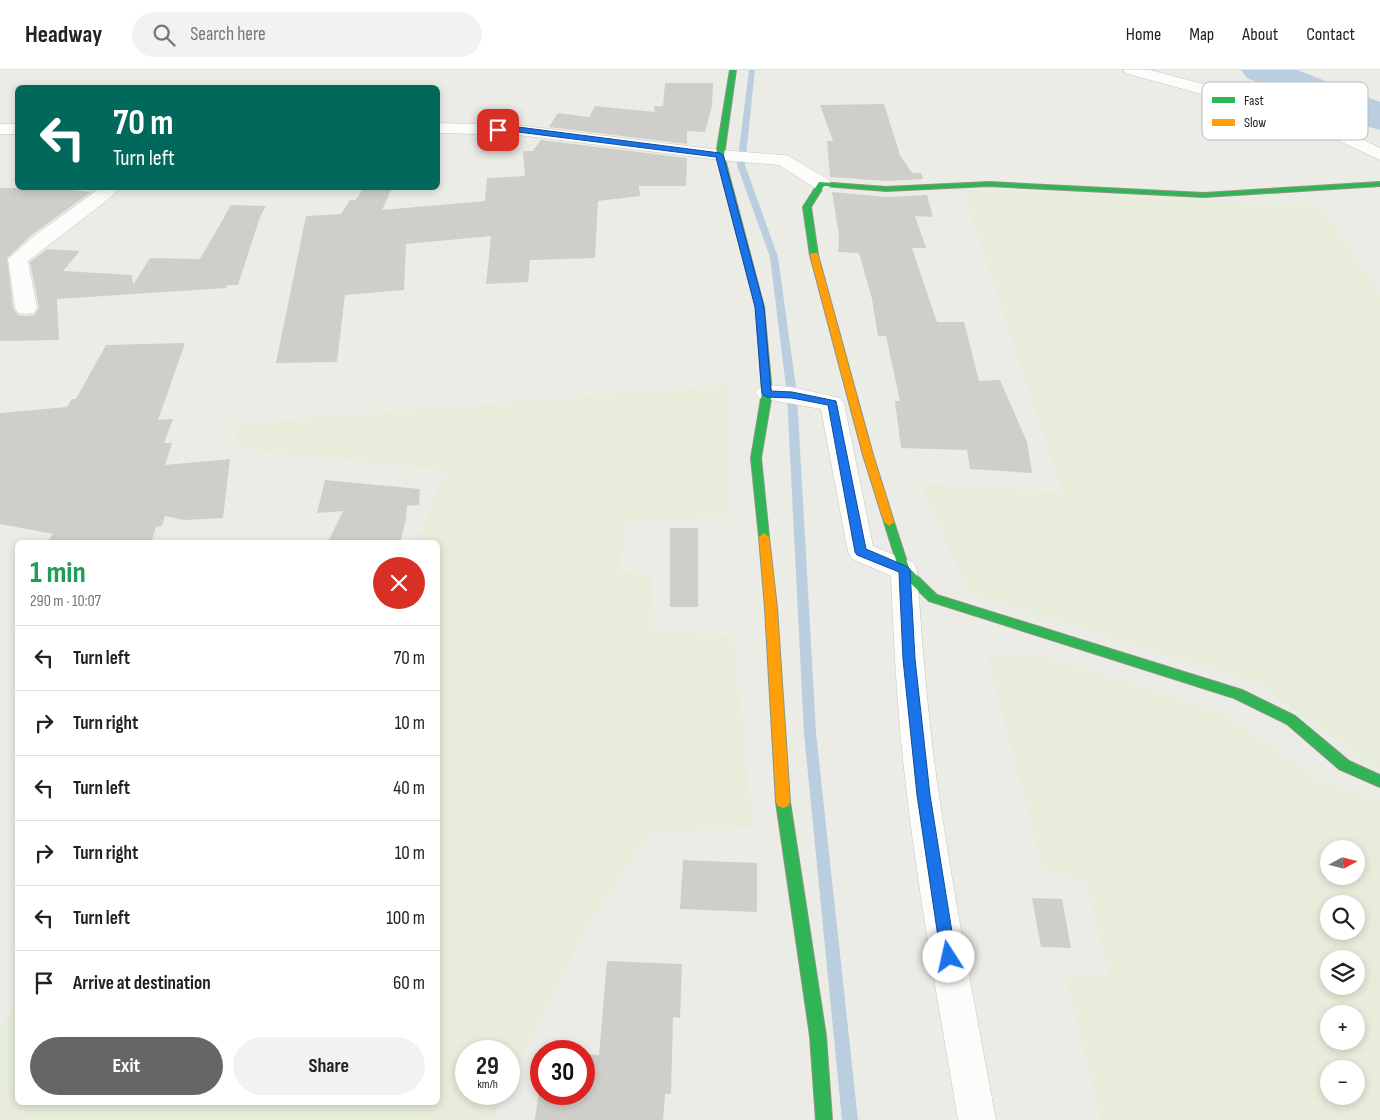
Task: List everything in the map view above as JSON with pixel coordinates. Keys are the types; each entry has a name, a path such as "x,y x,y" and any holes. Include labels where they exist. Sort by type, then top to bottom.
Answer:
{"street":[{"path":"733,70 720,155 760,307 767,394 756,458 771,608 781,792 818,1036 824,1120"},
{"path":"1131,70 1202,89"},
{"path":"440,128 518,130 720,155 783,160 822,184 886,189 989,184 1204,195 1380,184"},
{"path":"0,129 15,130"},
{"path":"1350,140 1380,155"},
{"path":"822,184 807,207 814,254 868,455 904,570 909,659 923,795 942,921 977,1120"},
{"path":"26,308 18,259 39,241 109,190"},
{"path":"767,394 792,395 832,403 861,552 904,570 933,598 1238,694 1291,720 1344,765 1380,781"}],"green space":[{"path":"963,190 1011,190 1195,201 1319,203 1380,292 1380,770 1254,682 969,594 920,483 1063,493"},
{"path":"728,385 728,517 627,522 618,571 652,574 654,632 733,636 753,828 650,832 582,936 520,1057 520,1040 455,1040 455,1105 498,1105 495,1120 0,1120 0,1024 15,1001 15,1105 440,1105 440,540 418,540 445,470 239,449 234,424"},
{"path":"987,655 1042,655 1223,713 1323,783 1380,800 1380,1120 1102,1120 1065,975 1110,977 1086,883 1043,870"}],"building":[{"path":"665,83 713,83 712,106 705,132 687,131 687,144 549,127 558,113 589,117 595,106 655,112 654,106 663,106"},
{"path":"884,104 900,155 912,173 921,173 923,179 886,181 830,177 827,141 833,141 820,105"},
{"path":"541,140 687,158 686,186 639,186 640,196 598,201 595,258 530,260 528,282 486,284 491,236 406,244 404,290 345,295 337,362 276,363 306,216 341,214 350,200 356,200 362,190 391,190 382,210 485,201 487,178 525,176 523,151 533,151"},
{"path":"0,188 91,192 33,234 7,258 13,308 18,315 26,316 34,315 39,308 30,262 47,249 80,251 63,271 132,275 133,285 150,258 200,259 231,205 266,206 260,217 238,285 227,285 226,288 57,299 59,340 0,341"},
{"path":"832,192 886,197 927,195 933,217 915,216 926,248 912,248 937,322 964,322 979,381 1000,380 1027,442 1032,473 970,469 967,450 901,448 895,401 900,401 886,336 878,336 872,299 859,253 838,252 839,236"},
{"path":"185,343 158,420 173,419 164,443 172,443 165,465 230,459 223,518 184,520 165,516 162,526 156,527 152,540 49,540 53,534 0,524 0,413 67,407 72,399 76,399 106,345"},
{"path":"325,480 420,489 419,505 407,506 406,520 401,540 329,540 343,511 317,513"},
{"path":"670,528 698,528 698,607 670,607"},
{"path":"683,860 757,863 757,912 680,909"},
{"path":"1032,898 1062,899 1071,948 1041,947"},
{"path":"607,961 682,964 680,1018 673,1017 671,1094 665,1094 663,1120 535,1120 537,1105 595,1105 595,1055 599,1055"}],"waterway":[{"path":"752,70 741,165 774,257 792,395 810,733 850,1120"},
{"path":"1261,70 1291,82"},
{"path":"1368,112 1380,117"}],"traffic: fast":[{"path":"733,70 720,155 760,307 767,393 756,458 764,537"},
{"path":"814,255 807,207 822,184 886,189 989,184 1204,195 1380,184"},
{"path":"889,522 904,570 933,598 1238,694 1291,720 1344,765 1380,781"},
{"path":"783,802 818,1036 824,1120"}],"traffic: slow":[{"path":"814,255 868,455 889,522"},
{"path":"764,537 771,608 783,802"}],"route":[{"path":"498,130 518,130 720,155 760,307 767,394 792,395 832,403 861,552 904,570 909,659 923,795 949,957"}]}
